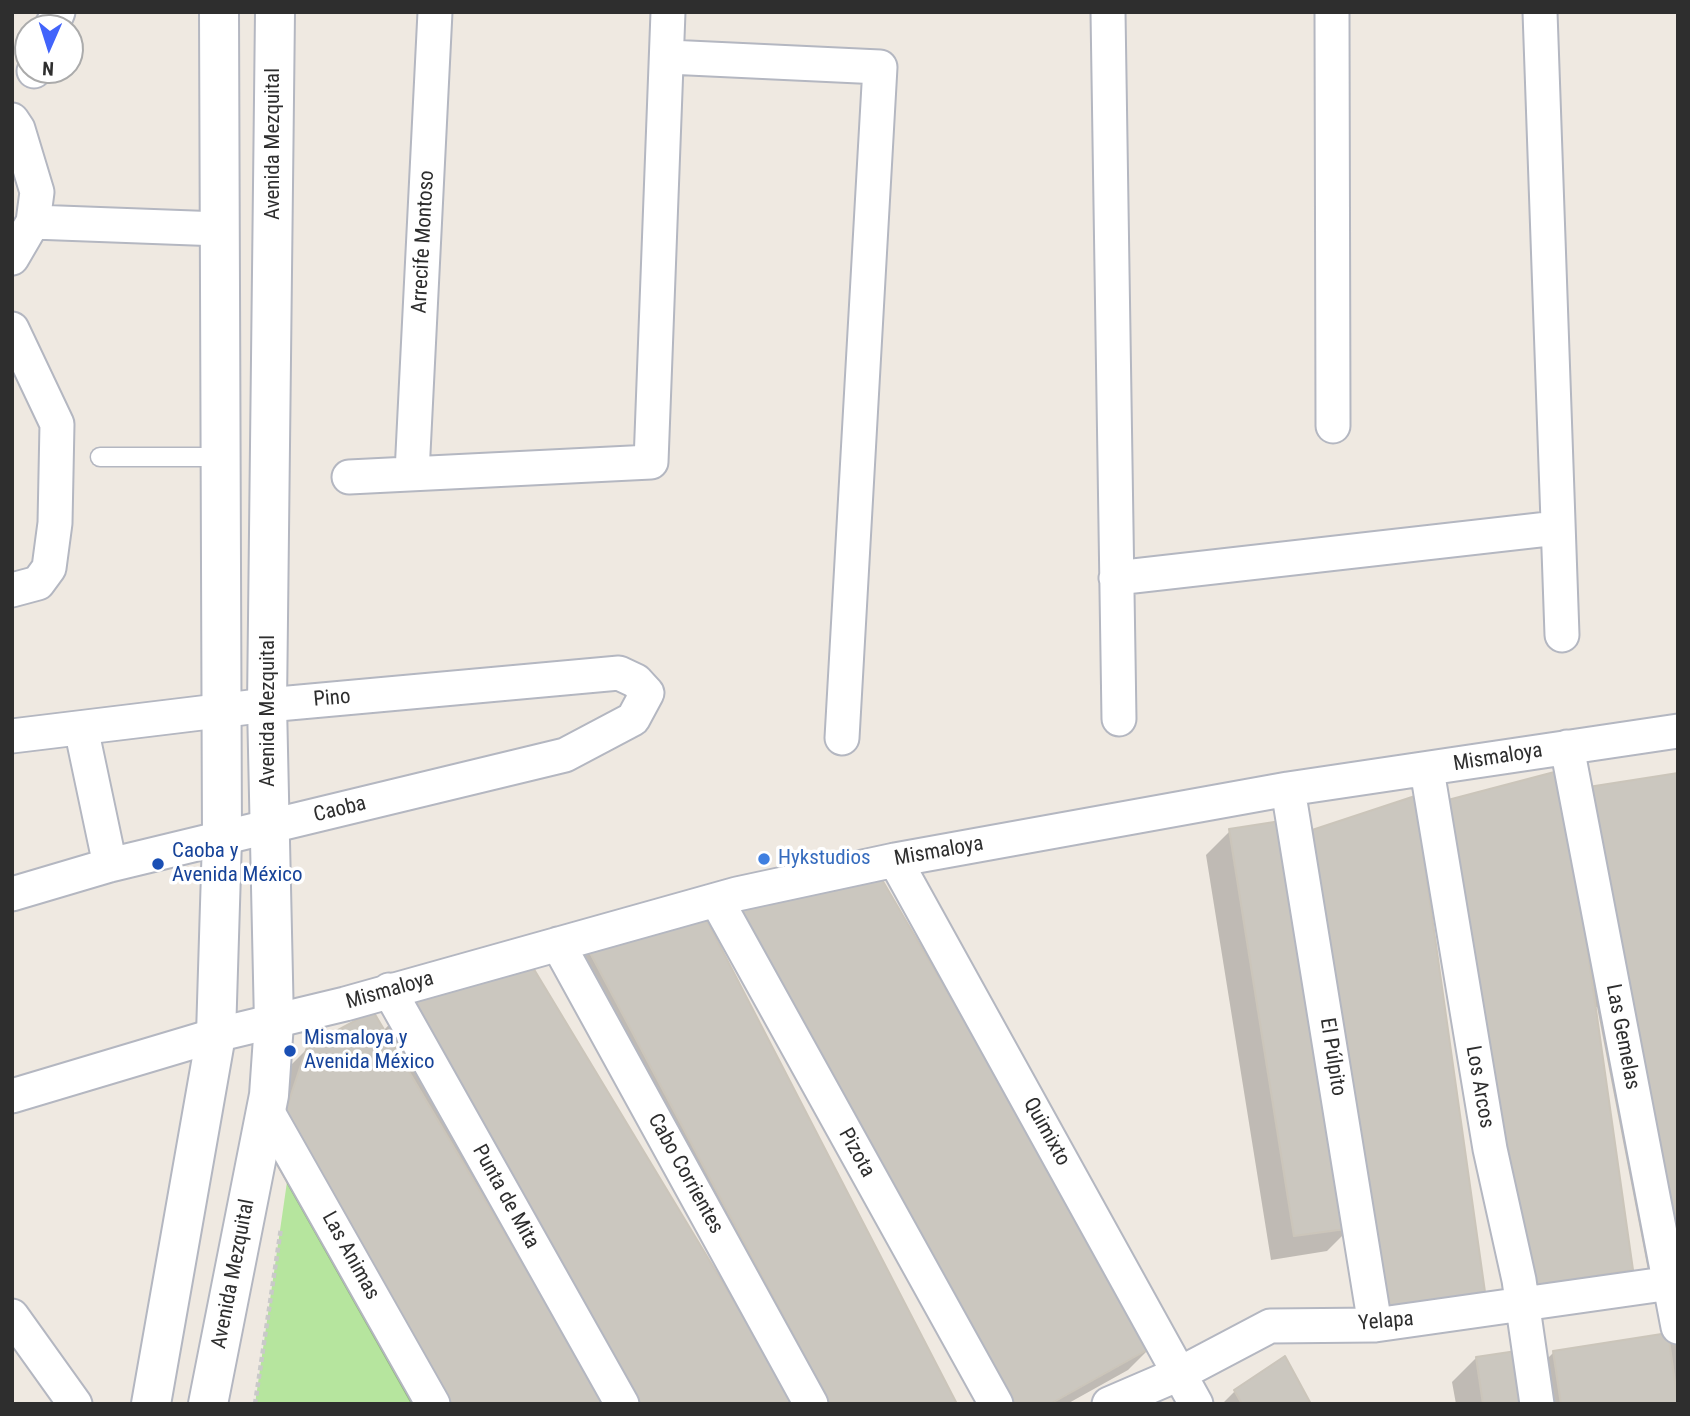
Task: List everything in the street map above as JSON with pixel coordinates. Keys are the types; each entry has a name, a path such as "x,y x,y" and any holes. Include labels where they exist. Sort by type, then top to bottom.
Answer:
{"main road":[{"path":"151,1404 216,1035 222,839 219,12"},
{"name":"Avenida Mezquital","path":"208,1404 266,1109 274,1023 267,705 275,12"}],"street":[{"name":"Arrecife Montoso","path":"412,473 435,12"},
{"path":"349,477 651,461 668,12"},
{"path":"1108,12 1119,719"},
{"path":"1332,12 1333,426"},
{"path":"1540,12 1562,635"},
{"path":"668,57 880,67 842,738"},
{"path":"12,120 19,130 37,192 33,222 12,258"},
{"path":"33,222 220,229"},
{"path":"12,329 57,424 55,523 49,568 38,583 12,590"},
{"path":"1116,578 1557,528"},
{"name":"Pino","path":"12,736 267,705 619,673 636,681 647,692"},
{"name":"Caoba","path":"12,894 110,866 565,755 633,719 647,692"},
{"path":"81,728 110,866"},
{"name":"Mismaloya","path":"12,1096 216,1035 274,1023 717,901 895,860 1288,789 1678,731"},
{"name":"Las Gemelas","path":"1567,747 1674,1282 1678,1327"},
{"name":"Los Arcos","path":"1427,769 1487,1135 1522,1303 1537,1404"},
{"name":"El Púlpito","path":"1288,789 1375,1325"},
{"name":"Quimixto","path":"895,860 1196,1404"},
{"name":"Pizota","path":"717,901 996,1404"},
{"name":"Cabo Corrientes","path":"558,944 811,1404"},
{"name":"Punta de Mita","path":"389,990 622,1404"},
{"name":"Las Animas","path":"266,1109 433,1404"},
{"name":"Yelapa","path":"1109,1404 1181,1373 1270,1326 1375,1325 1674,1282"},
{"path":"12,1316 75,1404"}],"lane":[{"path":"100,457 221,457"}],"path":[{"path":"256,1404 282,1215"}],"green space":[{"path":"290,1161 427,1404 255,1404"}],"building":[{"path":"1562,770 1633,1270 1530,1286 1444,801"},
{"path":"1678,773 1678,1267 1582,788"},
{"path":"1415,796 1485,1292 1388,1312 1303,833"},
{"path":"1287,820 1353,1228 1294,1236 1229,829"},
{"path":"881,878 1154,1346 1050,1404 1013,1404 741,910"},
{"path":"706,919 957,1404 830,1404 588,949"},
{"path":"532,966 796,1404 636,1404 407,1004"},
{"path":"373,1011 606,1404 449,1404 285,1113 307,1047"},
{"path":"1668,1333 1678,1404 1561,1404 1553,1351"},
{"path":"1523,1350 1531,1404 1483,1404 1476,1357"},
{"path":"1285,1356 1311,1404 1242,1404 1234,1390"}],"place":[{"name":"Hykstudios","path":"764,859"},
{"name":"Caoba y Avenida México","path":"158,864"},
{"name":"Mismaloya y Avenida México","path":"290,1051"}]}
